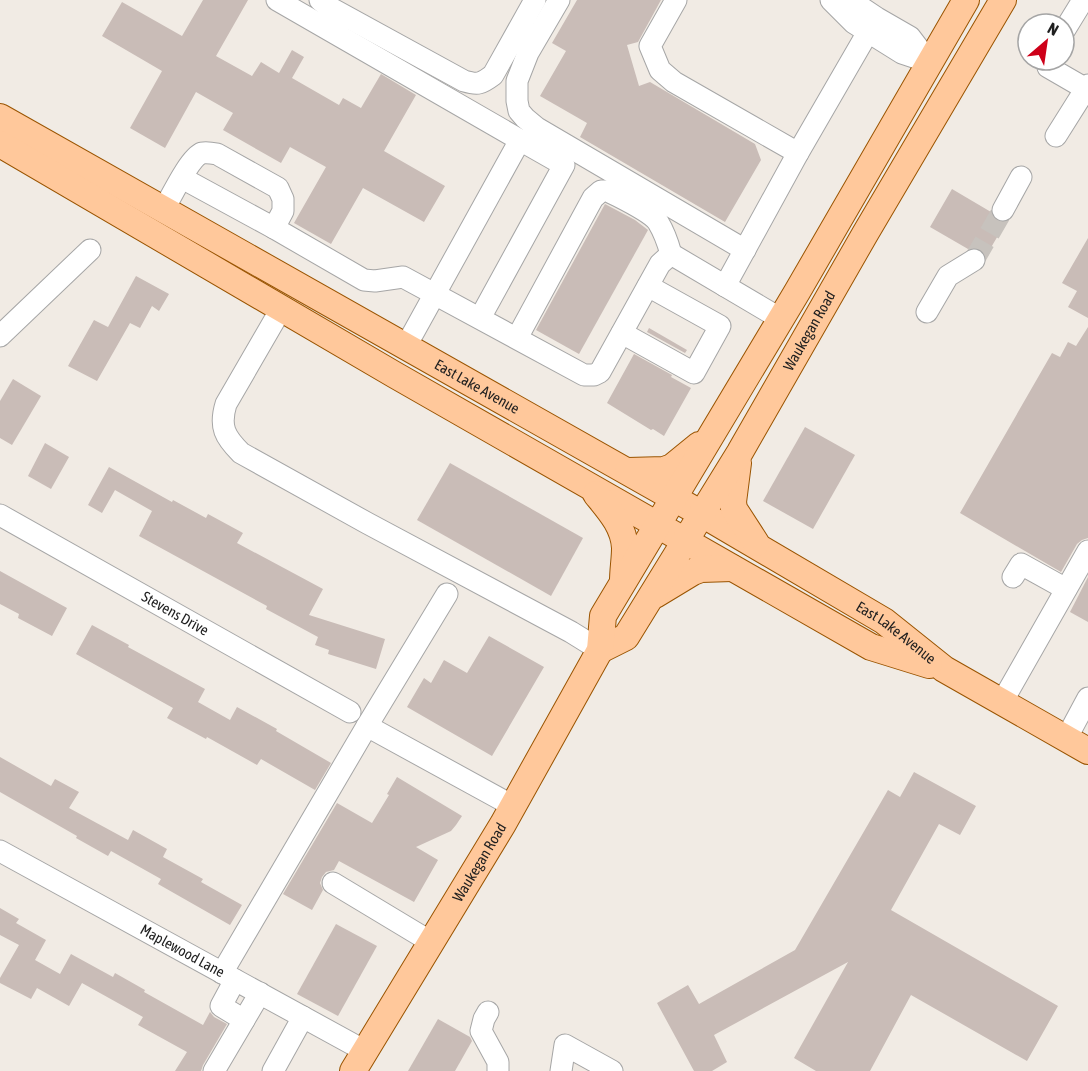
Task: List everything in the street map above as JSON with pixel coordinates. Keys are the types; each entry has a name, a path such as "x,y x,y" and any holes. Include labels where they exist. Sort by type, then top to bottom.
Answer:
{"main road":[{"name":"Waukegan Road","path":"359,1065 513,806 600,650 603,616 781,319 966,0"},
{"name":"Waukegan Road","path":"600,650 626,637 740,452 1003,0"},
{"name":"East Lake Avenue","path":"0,117 702,514 884,621 944,669 1088,751"},
{"name":"East Lake Avenue","path":"0,144 395,375 871,647 944,669"},
{"path":"628,471 664,470 672,467 713,433"},
{"path":"740,452 734,509 760,548"},
{"path":"588,485 620,526 625,547 623,583"},
{"path":"650,598 701,569 732,568"}],"street":[{"path":"277,0 564,165 480,318"},
{"path":"320,0 464,81 475,84 493,75 535,0"},
{"path":"559,0 528,53 517,81 519,111 537,128 745,250"},
{"path":"676,0 650,46 660,70 674,82 798,153"},
{"path":"831,0 854,23 868,32 902,53 929,62"},
{"path":"850,0 910,37 929,62"},
{"path":"725,286 868,32"},
{"path":"1056,136 1087,87 1058,72"},
{"path":"406,346 520,140"},
{"path":"164,209 192,159 201,153 211,152 278,188 283,199 283,211 274,228"},
{"path":"1003,210 1022,177"},
{"path":"182,178 364,280 375,281 403,277 584,375 594,375 600,372 660,264 671,254"},
{"path":"517,338 593,198 601,191 608,191 658,221 671,254 781,319"},
{"path":"0,336 90,249"},
{"path":"927,312 948,276 974,260"},
{"path":"622,333 693,374 710,345 720,326 648,286"},
{"path":"281,309 226,404 223,415 224,432 229,441 241,453 571,632 600,650"},
{"name":"Stevens Drive","path":"0,515 350,712"},
{"path":"1002,702 1088,551"},
{"path":"1013,577 1021,564 1066,589"},
{"path":"244,1020 221,1006 229,976 367,726 447,594"},
{"path":"1066,739 1088,698"},
{"path":"367,726 513,806"},
{"name":"Maplewood Lane","path":"0,851 303,1017 359,1065"},
{"path":"333,883 431,942"},
{"path":"214,1071 260,993"},
{"path":"488,1012 483,1019 481,1031 498,1062 498,1071"},
{"path":"273,1071 303,1017"},
{"path":"561,1071 565,1045 612,1071"}],"building":[{"path":"203,0 248,0 216,56 252,76 261,62 279,73 292,50 304,57 292,78 339,105 343,98 361,108 381,74 416,95 384,151 445,186 424,222 363,188 331,244 294,223 326,167 290,147 281,163 223,130 233,113 196,92 165,148 130,128 162,71 102,36 122,2 182,36"},
{"path":"577,0 661,0 638,42 627,45 639,86 650,82 755,144 761,160 725,222 580,137 587,123 540,96 566,51 552,43"},
{"path":"952,189 991,212 996,221 1006,222 986,256 980,249 974,247 968,249 930,227"},
{"path":"605,204 635,220 648,230 579,354 536,330"},
{"path":"1088,238 1088,318 1068,307 1077,291 1062,283"},
{"path":"136,276 169,294 159,311 152,306 140,328 130,323 97,381 68,366 94,320 108,327"},
{"path":"1088,327 1088,538 1077,544 1061,572 960,513 1052,353 1060,357 1068,342 1076,346"},
{"path":"649,328 687,350 685,353 647,332"},
{"path":"634,354 691,388 664,436 607,403"},
{"path":"13,379 41,396 12,445 0,438 0,401"},
{"path":"805,427 855,455 813,529 763,501"},
{"path":"45,443 69,457 51,489 28,476"},
{"path":"450,463 583,538 551,596 417,520"},
{"path":"109,467 172,502 173,500 206,518 208,514 243,533 237,543 323,589 309,615 385,639 376,669 328,654 329,650 315,645 318,637 266,609 267,606 139,536 152,511 115,490 102,513 88,505"},
{"path":"0,571 67,608 52,636 18,618 19,614 0,604"},
{"path":"1088,577 1088,622 1070,612"},
{"path":"92,625 205,689 198,702 230,720 237,707 331,763 315,790 261,759 257,765 167,718 173,708 76,654"},
{"path":"489,636 544,667 492,756 407,707 424,678 431,683 444,660 467,673"},
{"path":"0,757 51,786 55,779 79,792 69,808 128,840 133,830 167,849 163,857 203,879 201,882 242,905 230,925 158,884 161,879 111,851 108,856 0,792"},
{"path":"914,772 976,806 960,835 939,824 891,910 1058,1006 1027,1061 911,995 870,1071 816,1071 794,1058 848,962 714,1035 727,1062 712,1071 694,1071 657,1003 688,985 699,1004 795,950 888,790 900,797"},
{"path":"397,777 462,816 451,831 416,847 438,860 414,902 339,861 334,870 326,872 322,877 320,883 323,890 312,910 283,894 337,803 372,823"},
{"path":"0,908 19,919 16,923 46,940 35,960 60,974 71,954 113,977 115,973 203,1025 210,1012 227,1024 201,1071 175,1071 187,1052 138,1025 143,1017 82,983 69,1006 37,988 31,999 0,983 0,978 19,945 0,935"},
{"path":"336,924 377,946 338,1016 297,994"},
{"path":"438,1019 470,1037 472,1041 455,1071 408,1071"}],"tunnel":[{"path":"974,260 1003,210"}]}
